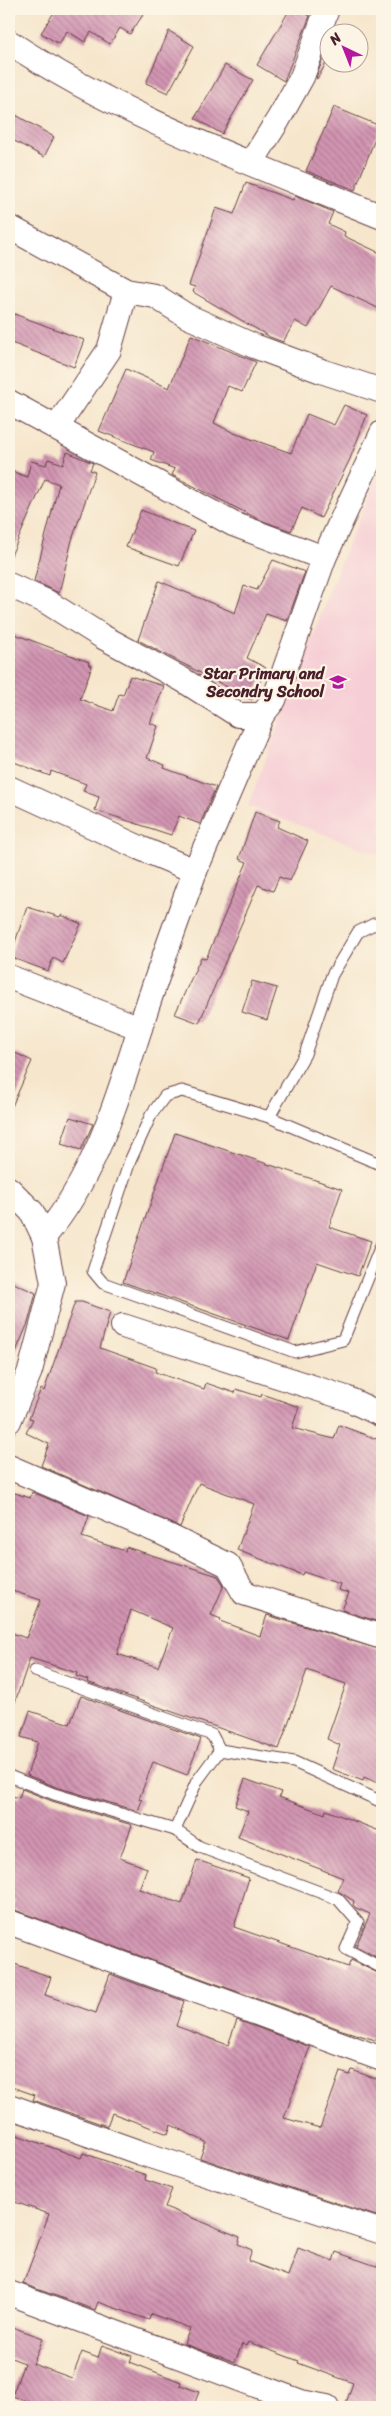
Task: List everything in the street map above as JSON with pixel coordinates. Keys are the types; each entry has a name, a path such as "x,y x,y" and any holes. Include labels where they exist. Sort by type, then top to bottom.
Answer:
{"street":[{"path":"251,163 302,77 323,10"},
{"path":"9,42 52,71 116,105 382,217"},
{"path":"9,226 126,291 155,296 187,316 254,346 382,391"},
{"path":"57,427 108,350 126,291"},
{"path":"9,402 233,524 324,558"},
{"path":"44,1237 60,1218 99,1144 122,1087 140,1028 195,871 262,716 274,700 324,558 382,433"},
{"path":"9,585 47,602 103,637 183,680 238,715 262,716"},
{"path":"9,788 195,871"},
{"path":"9,977 140,1028"},
{"path":"9,1189 32,1212 44,1237 53,1283 30,1371 15,1386 9,1421"},
{"path":"122,1326 346,1398 382,1414"},
{"path":"9,1467 162,1533 228,1565 244,1593 382,1637"},
{"path":"9,1922 382,2059"},
{"path":"9,2106 141,2153 382,2232"},
{"path":"9,2293 300,2404 327,2407"}],"lane":[{"path":"269,1117 304,1054 332,975 358,932 374,924 382,928"},
{"path":"382,1165 269,1117 182,1091 165,1096 151,1115 130,1160 93,1271 103,1283 296,1352 343,1340 382,1244"},
{"path":"35,1671 212,1735 220,1750"},
{"path":"220,1750 294,1762 382,1802"},
{"path":"175,1830 198,1781 220,1750"},
{"path":"9,1776 54,1794 175,1830 200,1847 338,1899 358,1922 346,1949 382,1968"}],"shaded area":[{"name":"Star Primary and Secondry School","path":"379,472 382,474 382,856 248,806 342,558"}],"building":[{"path":"56,9 147,9 130,34 120,28 110,44 91,32 85,42 67,31 59,44 41,33"},
{"path":"290,9 298,9 310,16 284,81 257,65"},
{"path":"169,31 194,46 168,93 146,83"},
{"path":"225,65 253,80 222,134 195,118"},
{"path":"334,107 380,126 355,190 306,171"},
{"path":"9,111 54,137 44,157 9,138"},
{"path":"246,183 293,200 295,196 333,212 328,224 345,232 344,236 382,254 382,310 331,286 308,328 295,321 283,342 270,337 193,292 195,287 189,285 216,208 234,214"},
{"path":"9,312 84,340 74,367 9,342"},
{"path":"191,335 256,362 242,392 228,386 214,423 234,433 291,453 307,414 334,425 344,405 367,415 350,459 321,518 302,508 291,531 260,520 172,475 175,469 151,460 154,452 99,431 126,369 169,388"},
{"path":"67,452 93,463 90,470 95,472 72,540 59,593 34,581 59,484 45,479 9,560 9,470 27,477 31,461 46,465 48,459 63,464"},
{"path":"141,510 194,531 179,566 126,547"},
{"path":"273,560 305,572 287,621 266,614 247,658 266,668 252,700 138,640 159,581 235,613 244,586 257,590"},
{"path":"9,632 89,662 88,664 92,666 80,699 113,711 119,694 123,695 130,676 164,686 150,723 158,726 147,758 165,765 164,768 216,787 200,824 179,816 171,835 95,810 99,797 83,791 86,784 51,771 50,776 9,760"},
{"path":"255,812 280,821 277,827 308,841 290,881 279,877 273,891 258,885 199,1023 175,1014 201,957 206,959 247,862 239,859"},
{"path":"27,907 60,917 61,915 81,924 63,963 53,958 48,971 10,957"},
{"path":"252,981 277,988 267,1020 242,1012"},
{"path":"9,1050 32,1061 9,1113"},
{"path":"70,1117 93,1124 81,1150 61,1144"},
{"path":"175,1133 342,1189 329,1227 371,1241 358,1276 317,1262 289,1340 123,1282"},
{"path":"9,1281 36,1293 28,1323 9,1368"},
{"path":"75,1302 82,1302 110,1312 100,1348 156,1368 155,1372 204,1389 206,1383 235,1393 236,1389 261,1397 262,1394 299,1407 292,1428 334,1439 339,1425 382,1441 382,1623 342,1610 349,1593 338,1590 340,1584 303,1572 302,1575 237,1550 254,1504 199,1483 180,1527 41,1466 49,1444 26,1433 33,1419 29,1418 41,1389 44,1391"},
{"path":"9,1491 30,1498 32,1492 89,1516 82,1537 125,1551 126,1547 218,1576 224,1585 211,1615 221,1619 220,1621 260,1636 267,1615 382,1650 382,1785 364,1777 363,1781 332,1769 340,1745 327,1739 346,1684 307,1670 279,1749 87,1682 88,1680 76,1676 77,1673 30,1658 12,1711 9,1710 9,1632 26,1638 41,1600 9,1590","holes":["131,1610 173,1628 158,1667 117,1654"]},
{"path":"81,1696 201,1739 187,1775 153,1762 139,1799 142,1800 138,1811 56,1787 27,1775 38,1742 21,1737 30,1711 70,1724"},
{"path":"245,1779 281,1792 279,1797 325,1814 326,1810 382,1832 382,1960 356,1946 370,1914 356,1908 353,1905 354,1901 338,1891 343,1878 238,1837 248,1811 235,1806"},
{"path":"22,1789 52,1801 132,1825 120,1858 147,1868 139,1889 182,1904 197,1860 249,1878 234,1927 348,1967 351,1960 382,1975 382,2042 342,2030 12,1909 15,1901 9,1899 9,1795 19,1798"},
{"path":"9,1962 51,1977 45,1995 96,2013 110,1974 184,2001 176,2026 228,2045 237,2020 310,2047 284,2118 320,2128 340,2072 350,2075 352,2070 382,2081 382,2218 200,2158 206,2142 171,2125 168,2134 112,2113 107,2126 33,2100 35,2095 9,2086"},
{"path":"9,2132 81,2158 83,2153 146,2175 145,2180 172,2189 165,2207 240,2237 238,2244 252,2250 248,2261 288,2276 298,2248 333,2261 336,2252 382,2268 382,2407 357,2407 346,2403 353,2383 248,2342 246,2346 242,2344 235,2362 184,2344 190,2328 151,2314 149,2320 98,2302 95,2310 23,2284 49,2214 9,2200"},
{"path":"9,2326 43,2338 33,2364 72,2378 82,2352 98,2358 102,2345 132,2356 130,2362 181,2382 180,2385 199,2392 193,2407 44,2407 12,2396 24,2363 9,2357"}],"place":[{"name":"Star Primary and Secondry School","path":"338,682"}]}
